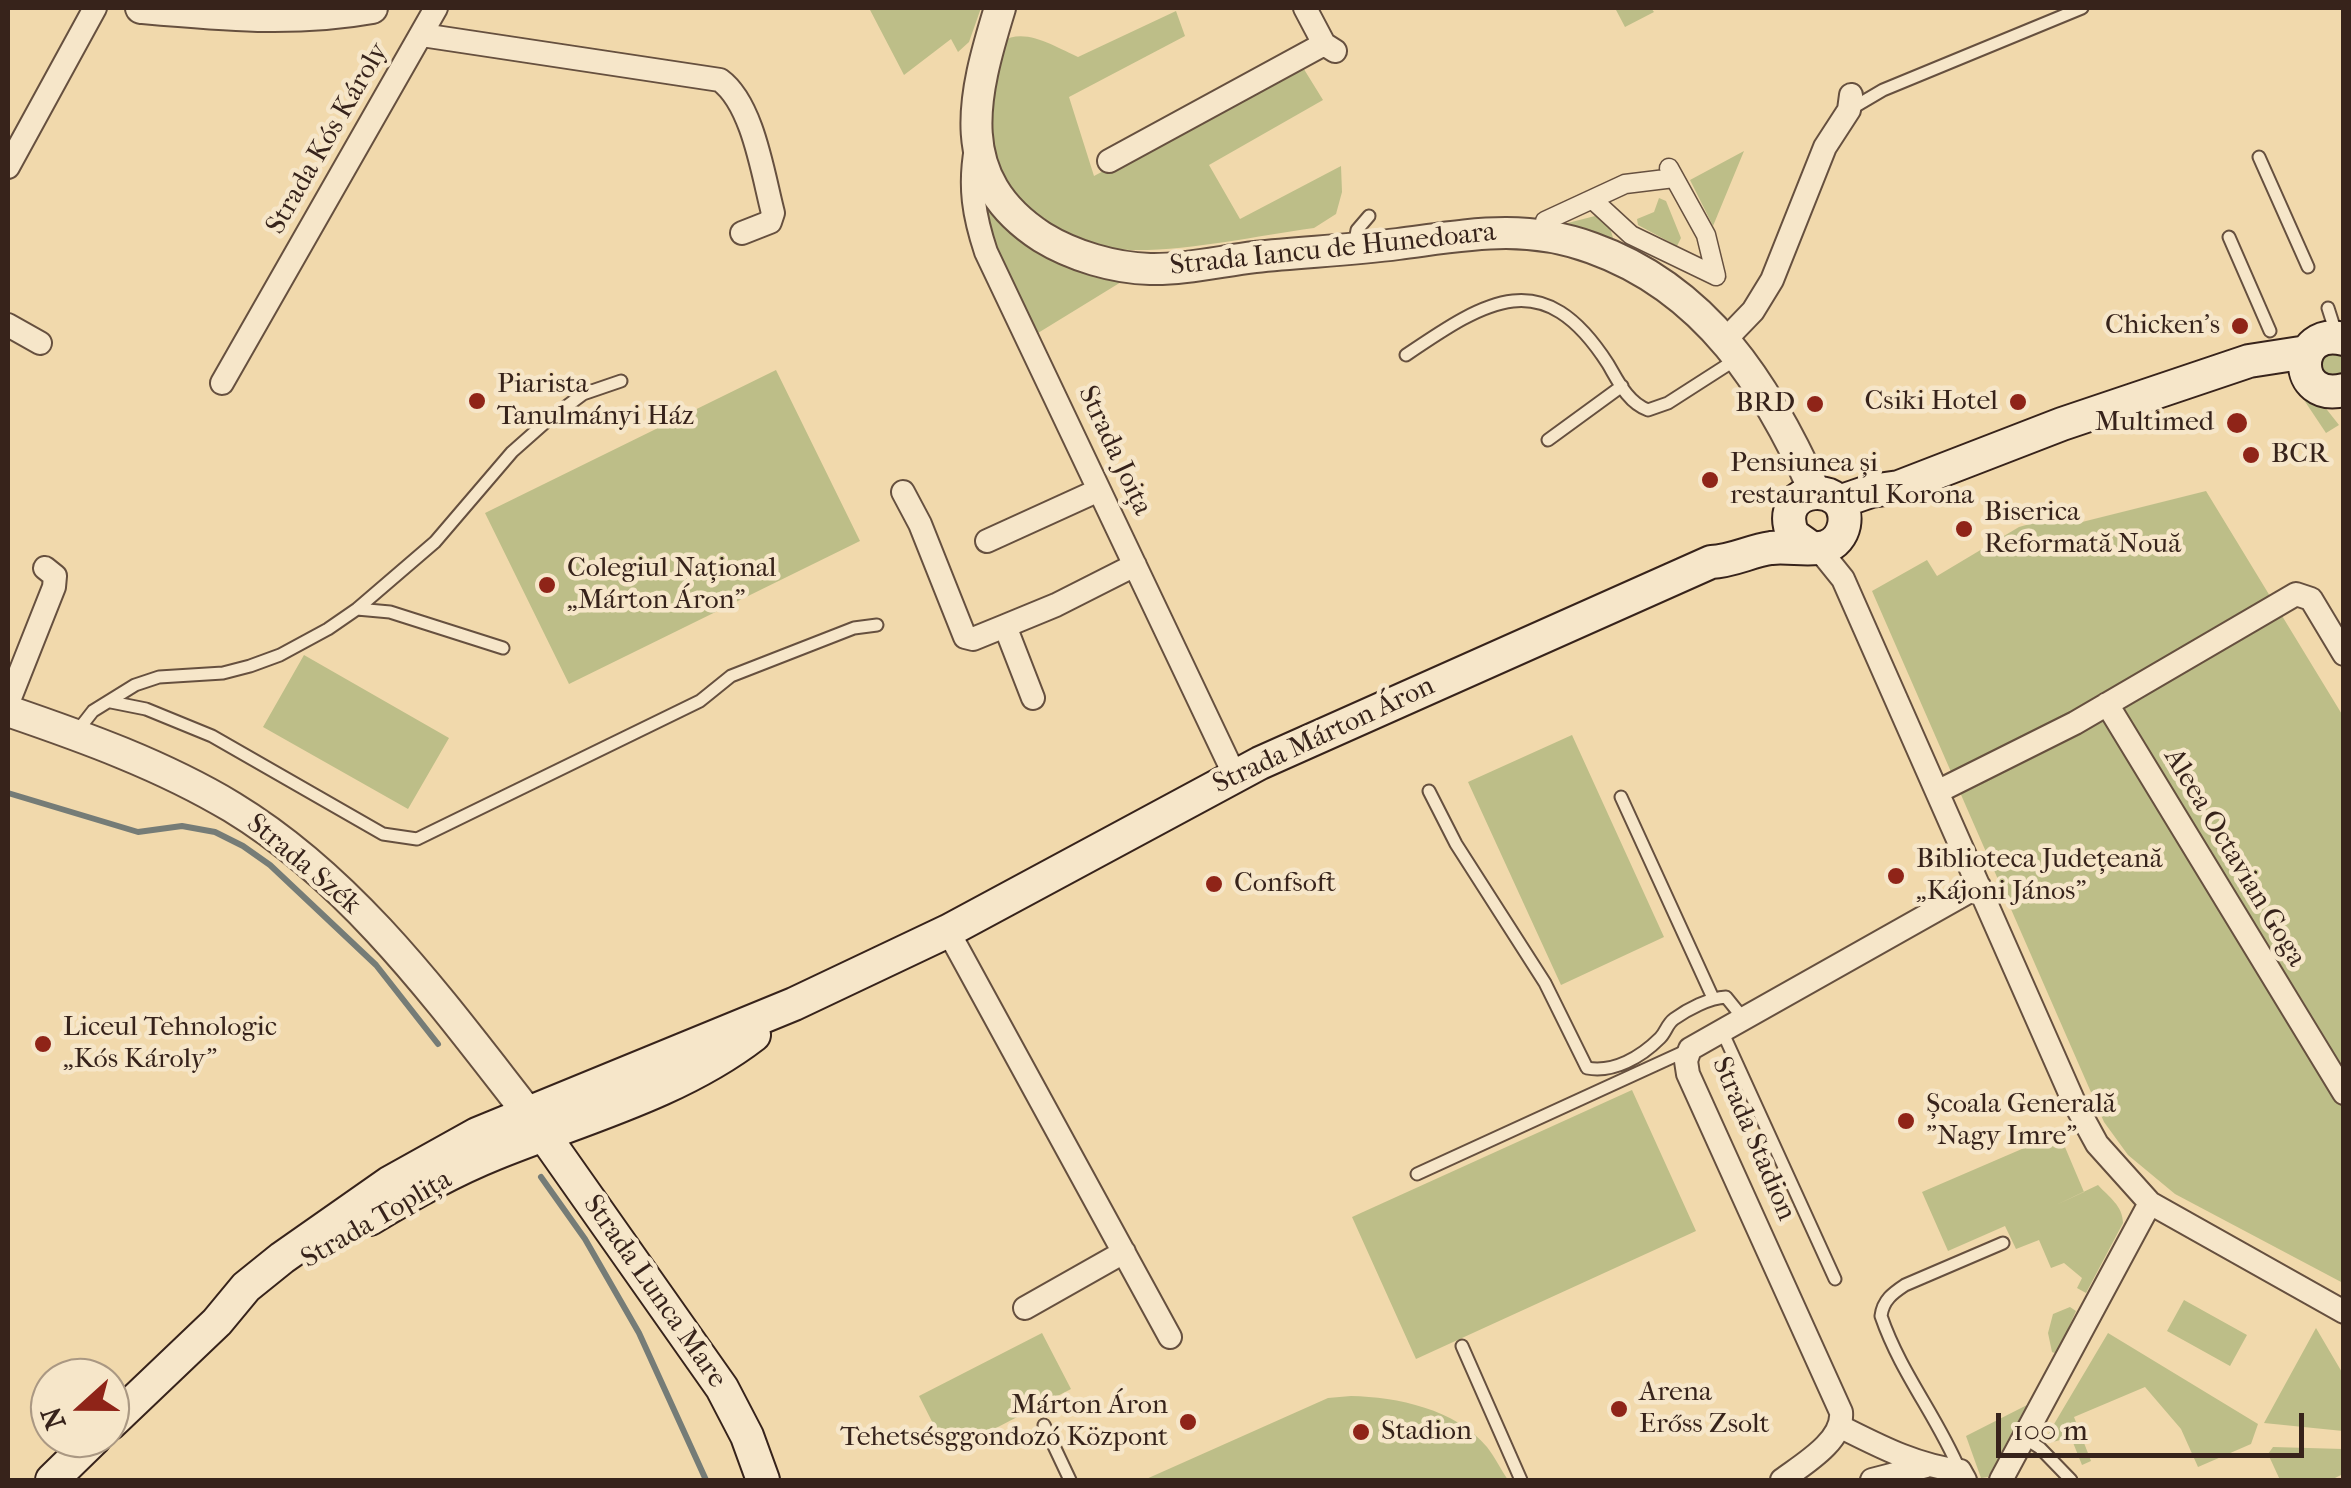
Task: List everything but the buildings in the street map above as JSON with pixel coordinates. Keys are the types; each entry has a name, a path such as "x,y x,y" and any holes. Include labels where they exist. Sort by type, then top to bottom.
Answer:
{"main road":[{"path":"1819,519 1876,505 1900,487 2120,403 2216,374 2264,374 2330,364"},
{"name":"Strada Márton Áron","path":"537,1124 948,931 1235,776 1332,729 1711,562 1728,562 1767,548 1819,519"},
{"name":"Strada Toplița","path":"130,1405 218,1322 246,1287 389,1183 488,1128 537,1124"},
{"name":"Strada Lunca Mare","path":"537,1124 722,1388 748,1436 762,1480"},
{"path":"52,1480 75,1458"}],"street":[{"path":"8,167 95,8"},
{"path":"141,8 274,17 372,8"},
{"path":"422,35 436,8"},
{"name":"Strada Iancu de Hunedoara","path":"1000,8 977,96 977,145 994,192 1014,217 1053,244 1082,256 1150,269 1354,250 1508,230 1566,240 1606,253 1698,313 1732,348 1770,401 1819,519"},
{"path":"1108,161 1330,48 1305,8"},
{"name":"Strada Kós Károly","path":"222,382 422,35 720,80 732,92 753,134 773,213 770,222 742,233"},
{"path":"1732,348 1772,280 1825,146 1850,102"},
{"name":"Strada Joița","path":"977,145 971,184 974,217 986,252 1235,776"},
{"path":"1545,221 1625,184 1672,173 1706,235 1716,276 1631,235 1594,200"},
{"path":"8,325 40,343"},
{"path":"988,541 1099,490"},
{"path":"903,492 920,524 965,638 973,639 1056,606 1135,565"},
{"path":"1819,519 2086,1126 2122,1175 2150,1203 2344,1312"},
{"path":"8,703 54,587 55,576 45,568"},
{"path":"1937,792 2108,704 2299,594 2311,599 2344,654"},
{"path":"1005,626 1033,698"},
{"name":"Aleea Octavian Goga","path":"2108,704 2344,1093"},
{"name":"Strada Szék","path":"8,711 143,762 230,806 274,835 322,875 413,969 537,1124"},
{"name":"Strada Stadion","path":"1840,1427 1841,1412 1688,1074 1686,1061 1690,1049 1979,886"},
{"path":"948,931 1170,1338"},
{"path":"2000,1480 2150,1203"},
{"path":"1025,1308 1124,1252"},
{"path":"1782,1480 1814,1455 1840,1427 1904,1459 1963,1476"},
{"path":"1872,1480 1927,1466"}],"lane":[{"path":"1850,102 2082,8"},
{"path":"2258,157 2308,267"},
{"path":"1354,250 1357,230 1369,216"},
{"path":"2230,237 2270,331"},
{"path":"1406,355 1490,305 1535,301 1578,323 1641,408 1657,408 1732,348"},
{"path":"74,734 94,711 136,684 160,677 223,673 250,666 280,655 357,609 435,542 512,452 583,394 621,382"},
{"path":"1548,440 1622,386"},
{"path":"357,609 390,612 503,648"},
{"path":"111,702 146,709 212,736 383,834 417,838 700,702 732,676 854,628 877,626"},
{"path":"1429,791 1463,856 1545,983 1587,1068 1608,1070 1632,1059 1658,1040 1670,1021 1713,998 1726,997 1743,1018"},
{"path":"1621,797 1713,998"},
{"path":"1722,1030 1835,1279"},
{"path":"1416,1174 1610,1082 1690,1049"},
{"path":"1963,1476 1947,1439 1903,1372 1880,1316 1892,1294 1906,1285 2004,1243"},
{"path":"1462,1346 1520,1480"},
{"path":"1044,1425 1070,1480"},
{"path":"2023,1437 2040,1448 2071,1480"}],"green space":[{"path":"869,8 981,8 969,42 958,52 951,39 904,75"},
{"path":"1615,8 1651,8 1654,12 1625,27"},
{"path":"1176,11 1185,36 1069,97 1094,176 1302,66 1323,100 1209,165 1240,219 1341,166 1342,192 1336,214 1314,228 1199,246 1131,250 1111,248 1068,233 1012,192 992,156 988,128 1002,42 1030,37 1078,57"},
{"path":"1744,151 1713,226 1690,180"},
{"path":"1659,198 1666,201 1681,238 1677,246 1638,225 1637,219 1654,212"},
{"path":"983,203 1032,242 1126,279 1038,333 994,251"},
{"path":"1595,216 1609,225 1614,241 1548,228"},
{"path":"2340,352 2343,375 2324,378 2318,360 2321,355"},
{"path":"776,370 860,541 569,684 485,513"},
{"path":"2304,400 2324,406 2339,425 2326,433"},
{"path":"2206,491 2343,716 2343,1283 2175,1194 2128,1155 2104,1122 1872,591 1927,560 1937,576 2019,527 2044,520 2078,523"},
{"path":"304,655 449,738 408,809 263,727"},
{"path":"1572,735 1664,937 1561,985 1468,782"},
{"path":"1632,1090 1696,1231 1416,1359 1352,1217"},
{"path":"2059,1133 2084,1192 2098,1185 2115,1202 2122,1217 2123,1223 2086,1293 2077,1288 2082,1278 2064,1263 2051,1268 2039,1240 2016,1249 2005,1226 1948,1251 1922,1192"},
{"path":"2184,1300 2247,1335 2230,1366 2167,1331"},
{"path":"2070,1307 2076,1311 2057,1354 2052,1352 2048,1333 2053,1314"},
{"path":"2316,1328 2343,1374 2343,1431 2264,1423"},
{"path":"1042,1333 1071,1389 948,1453 919,1396"},
{"path":"2108,1333 2258,1424 2251,1444 2198,1467 2181,1429 2145,1387 2074,1417 2091,1461 2082,1465 2072,1440 2062,1444 2060,1440 2044,1441"},
{"name":"Stadion","path":"1351,1396 1406,1403 1459,1423 1487,1447 1508,1480 1144,1480 1328,1398"},
{"path":"2027,1405 1988,1477 1981,1478 1966,1436"},
{"path":"2273,1447 2343,1449 2343,1474 2331,1480 2280,1480 2268,1454"}],"waterway":[{"path":"8,793 138,832 182,826 215,832 243,846 270,865 376,965 438,1044"},
{"path":"541,1177 585,1239 639,1333 706,1480"}],"place":[{"name":"Chicken's","path":"2240,326"},
{"name":"Piarista Tanulmányi Ház","path":"477,401"},
{"name":"Csiki Hotel","path":"2018,402"},
{"name":"BRD","path":"1815,404"},
{"name":"Multimed","path":"2237,423"},
{"name":"BCR","path":"2251,455"},
{"name":"Pensiunea și restaurantul Korona","path":"1710,480"},
{"name":"Biserica Reformată Nouă","path":"1964,529"},
{"name":"Colegiul Național „Márton Áron”","path":"547,585"},
{"name":"Biblioteca Județeană „Kájoni János”","path":"1896,876"},
{"name":"Confsoft","path":"1214,884"},
{"name":"Liceul Tehnologic „Kós Károly”","path":"43,1044"},
{"name":"Școala Generală \"Nagy Imre\"","path":"1906,1121"},
{"name":"Arena Erőss Zsolt","path":"1619,1409"},
{"name":"Márton Áron Tehetsésggondozó Központ","path":"1188,1422"},
{"name":"Stadion","path":"1361,1432"}]}
